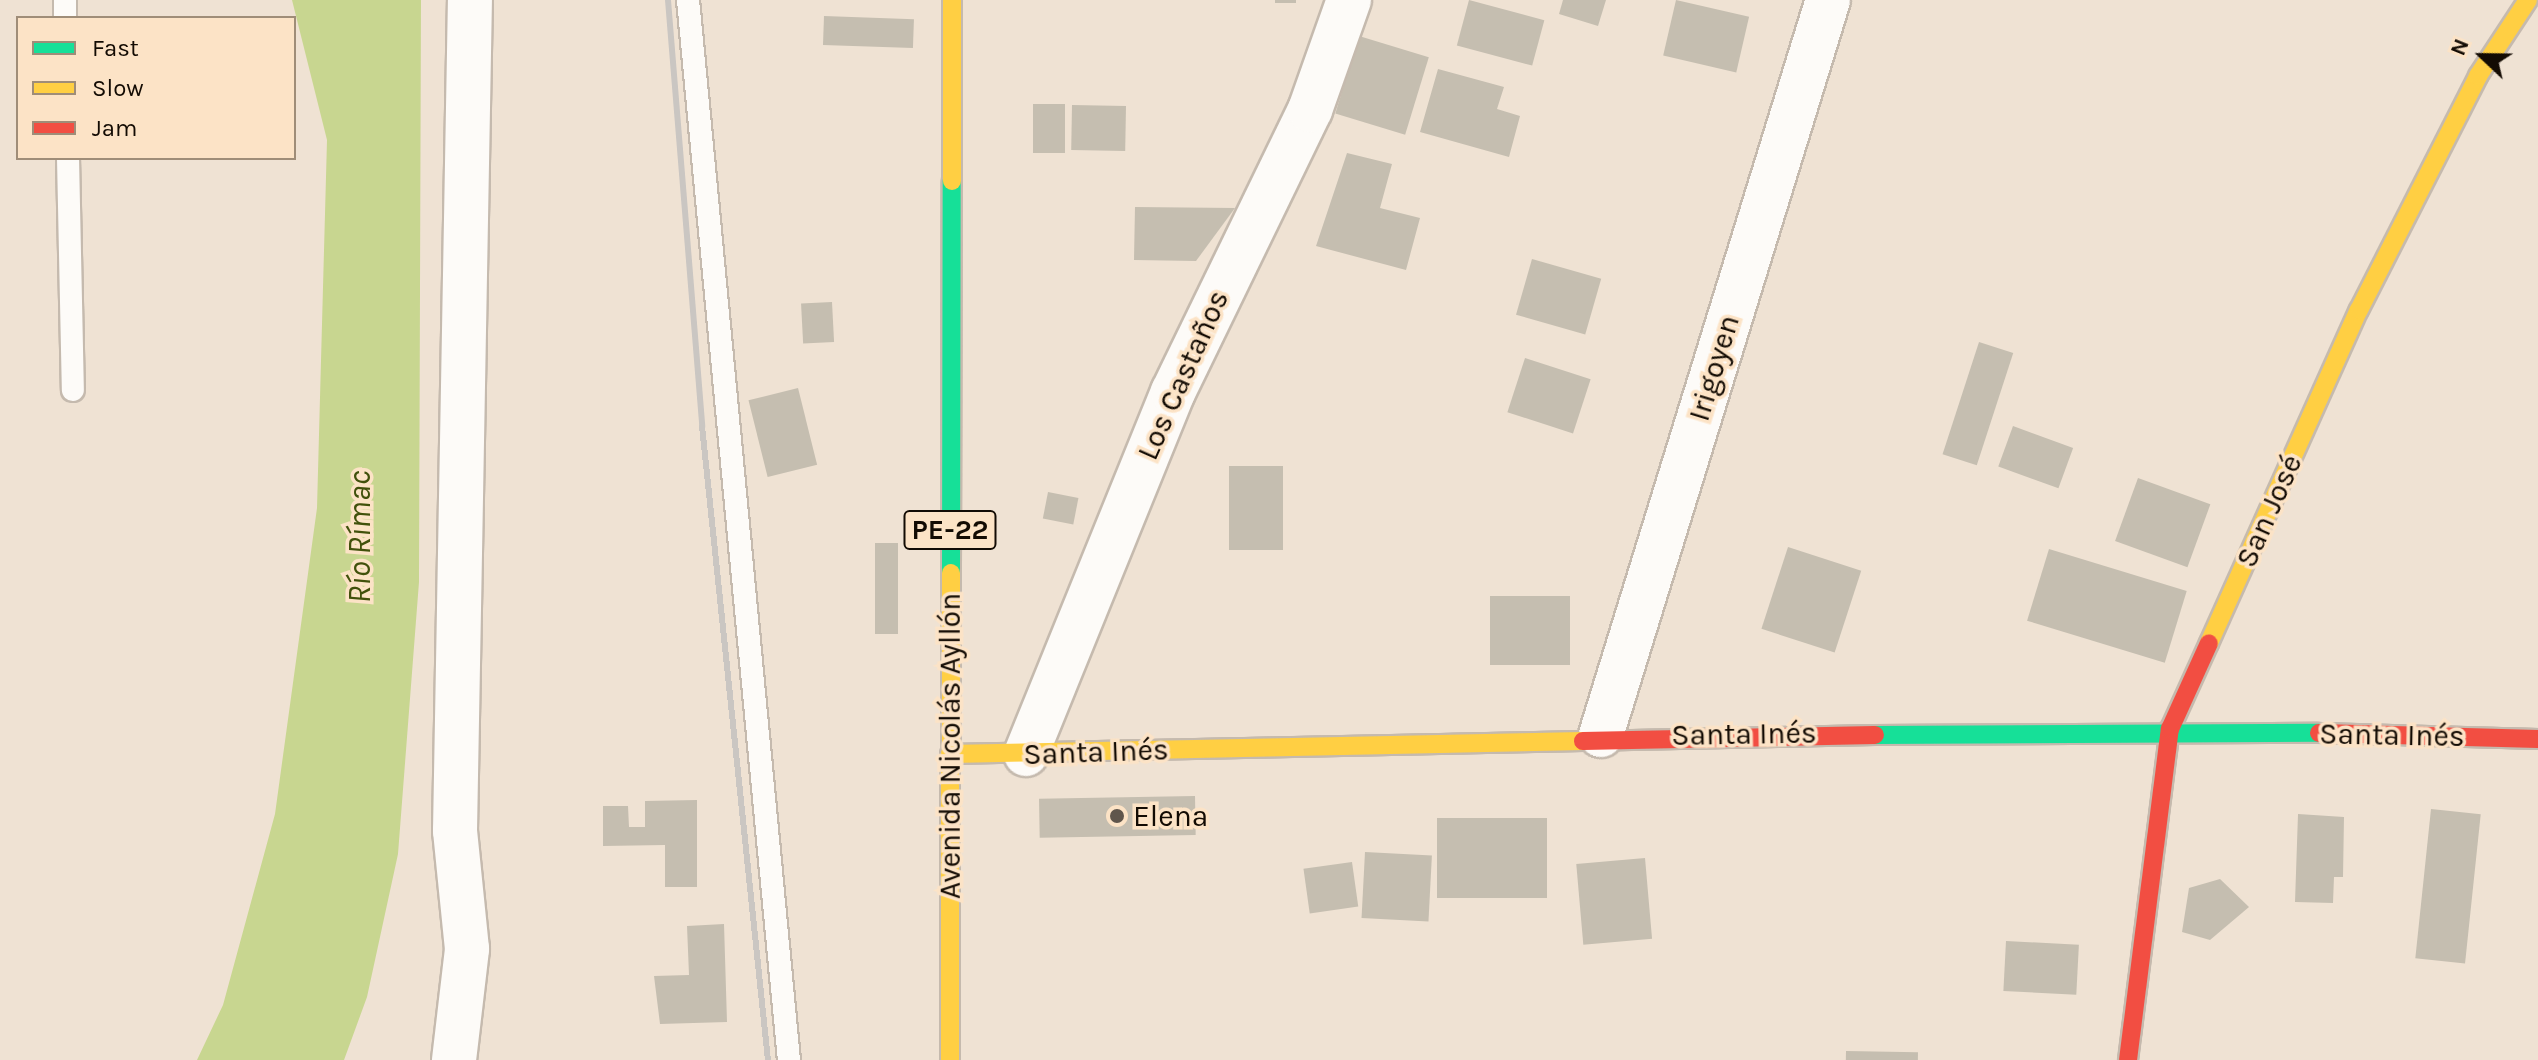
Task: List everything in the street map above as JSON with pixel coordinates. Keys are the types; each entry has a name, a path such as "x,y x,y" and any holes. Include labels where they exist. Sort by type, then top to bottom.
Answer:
{"main road":[{"name":"Avenida Nicolás Ayllón","path":"950,1060 952,0"},
{"name":"San José","path":"2128,1060 2170,729 2359,310 2478,76 2528,0"},
{"name":"Santa Inés","path":"950,754 1601,735 2170,729 2538,739"}],"street":[{"path":"454,1060 467,949 455,831 470,0"},
{"name":"Los Castaños","path":"1026,754 1173,392 1310,110 1349,0"},
{"name":"Irigoyen","path":"1601,735 1828,0"}],"lane":[{"path":"688,0 789,1060"},
{"path":"68,160 73,390"}],"water":[{"name":"Río Rímac","path":"292,0 421,0 419,582 398,854 367,997 344,1060 197,1060 223,1005 275,814 317,508 327,140"}],"building":[{"path":"1275,0 1296,0 1296,3 1275,3"},
{"path":"1469,0 1544,20 1532,66 1457,45"},
{"path":"1563,0 1606,0 1598,26 1559,14"},
{"path":"1676,0 1749,17 1736,72 1663,56"},
{"path":"824,16 914,19 913,48 823,45"},
{"path":"1359,36 1429,57 1405,135 1335,113"},
{"path":"1438,69 1504,87 1497,109 1520,116 1509,157 1420,132"},
{"path":"1033,104 1065,104 1065,153 1033,153"},
{"path":"1072,105 1126,106 1125,151 1071,150"},
{"path":"1347,153 1392,164 1380,208 1420,218 1406,270 1316,246"},
{"path":"1135,207 1235,208 1196,261 1134,260"},
{"path":"1532,259 1601,279 1585,335 1516,315"},
{"path":"832,302 834,342 803,344 801,304"},
{"path":"1979,342 2013,353 1977,465 1943,454"},
{"path":"1525,358 1591,379 1573,434 1507,412"},
{"path":"798,388 817,465 768,477 749,400"},
{"path":"2013,426 2073,448 2058,488 1998,466"},
{"path":"1229,466 1283,466 1283,550 1229,550"},
{"path":"2138,478 2210,504 2187,567 2115,541"},
{"path":"1048,492 1078,498 1073,524 1043,519"},
{"path":"875,543 898,543 898,634 875,634"},
{"path":"1788,547 1861,571 1835,653 1761,629"},
{"path":"2049,549 2187,591 2165,663 2027,621"},
{"path":"1490,596 1570,596 1570,665 1490,665"},
{"name":"Elena","path":"1195,796 1196,835 1040,838 1039,799"},
{"path":"697,800 697,887 665,887 665,845 603,846 603,806 628,806 629,827 645,827 645,801"},
{"path":"2431,809 2481,814 2465,963 2415,958"},
{"path":"2298,814 2344,817 2343,877 2334,877 2333,903 2295,902"},
{"path":"1437,818 1547,818 1547,898 1437,898"},
{"path":"1365,852 1432,856 1428,921 1362,918"},
{"path":"1645,858 1652,939 1583,945 1576,864"},
{"path":"1352,862 1358,907 1310,913 1303,869"},
{"path":"2220,879 2249,907 2210,940 2182,932 2189,888"},
{"path":"724,924 727,1022 660,1024 654,976 689,975 687,926"},
{"path":"2006,941 2079,945 2076,995 2003,991"},
{"path":"1846,1051 1918,1052 1918,1060 1846,1060"}],"railway":[{"path":"668,0 702,426 768,1060"}],"traffic: fast":[{"path":"951,573 952,181"},
{"path":"1875,735 2319,733"}],"traffic: slow":[{"path":"952,0 952,181"},
{"path":"2209,643 2359,310 2478,76 2528,0"},
{"path":"950,1060 951,573"},
{"path":"950,754 1583,741"}],"traffic: jam":[{"path":"2128,1060 2170,729 2209,643"},
{"path":"2319,733 2538,739"},
{"path":"1583,741 1875,735"}],"place":[{"name":"Elena","path":"1117,816"}]}
